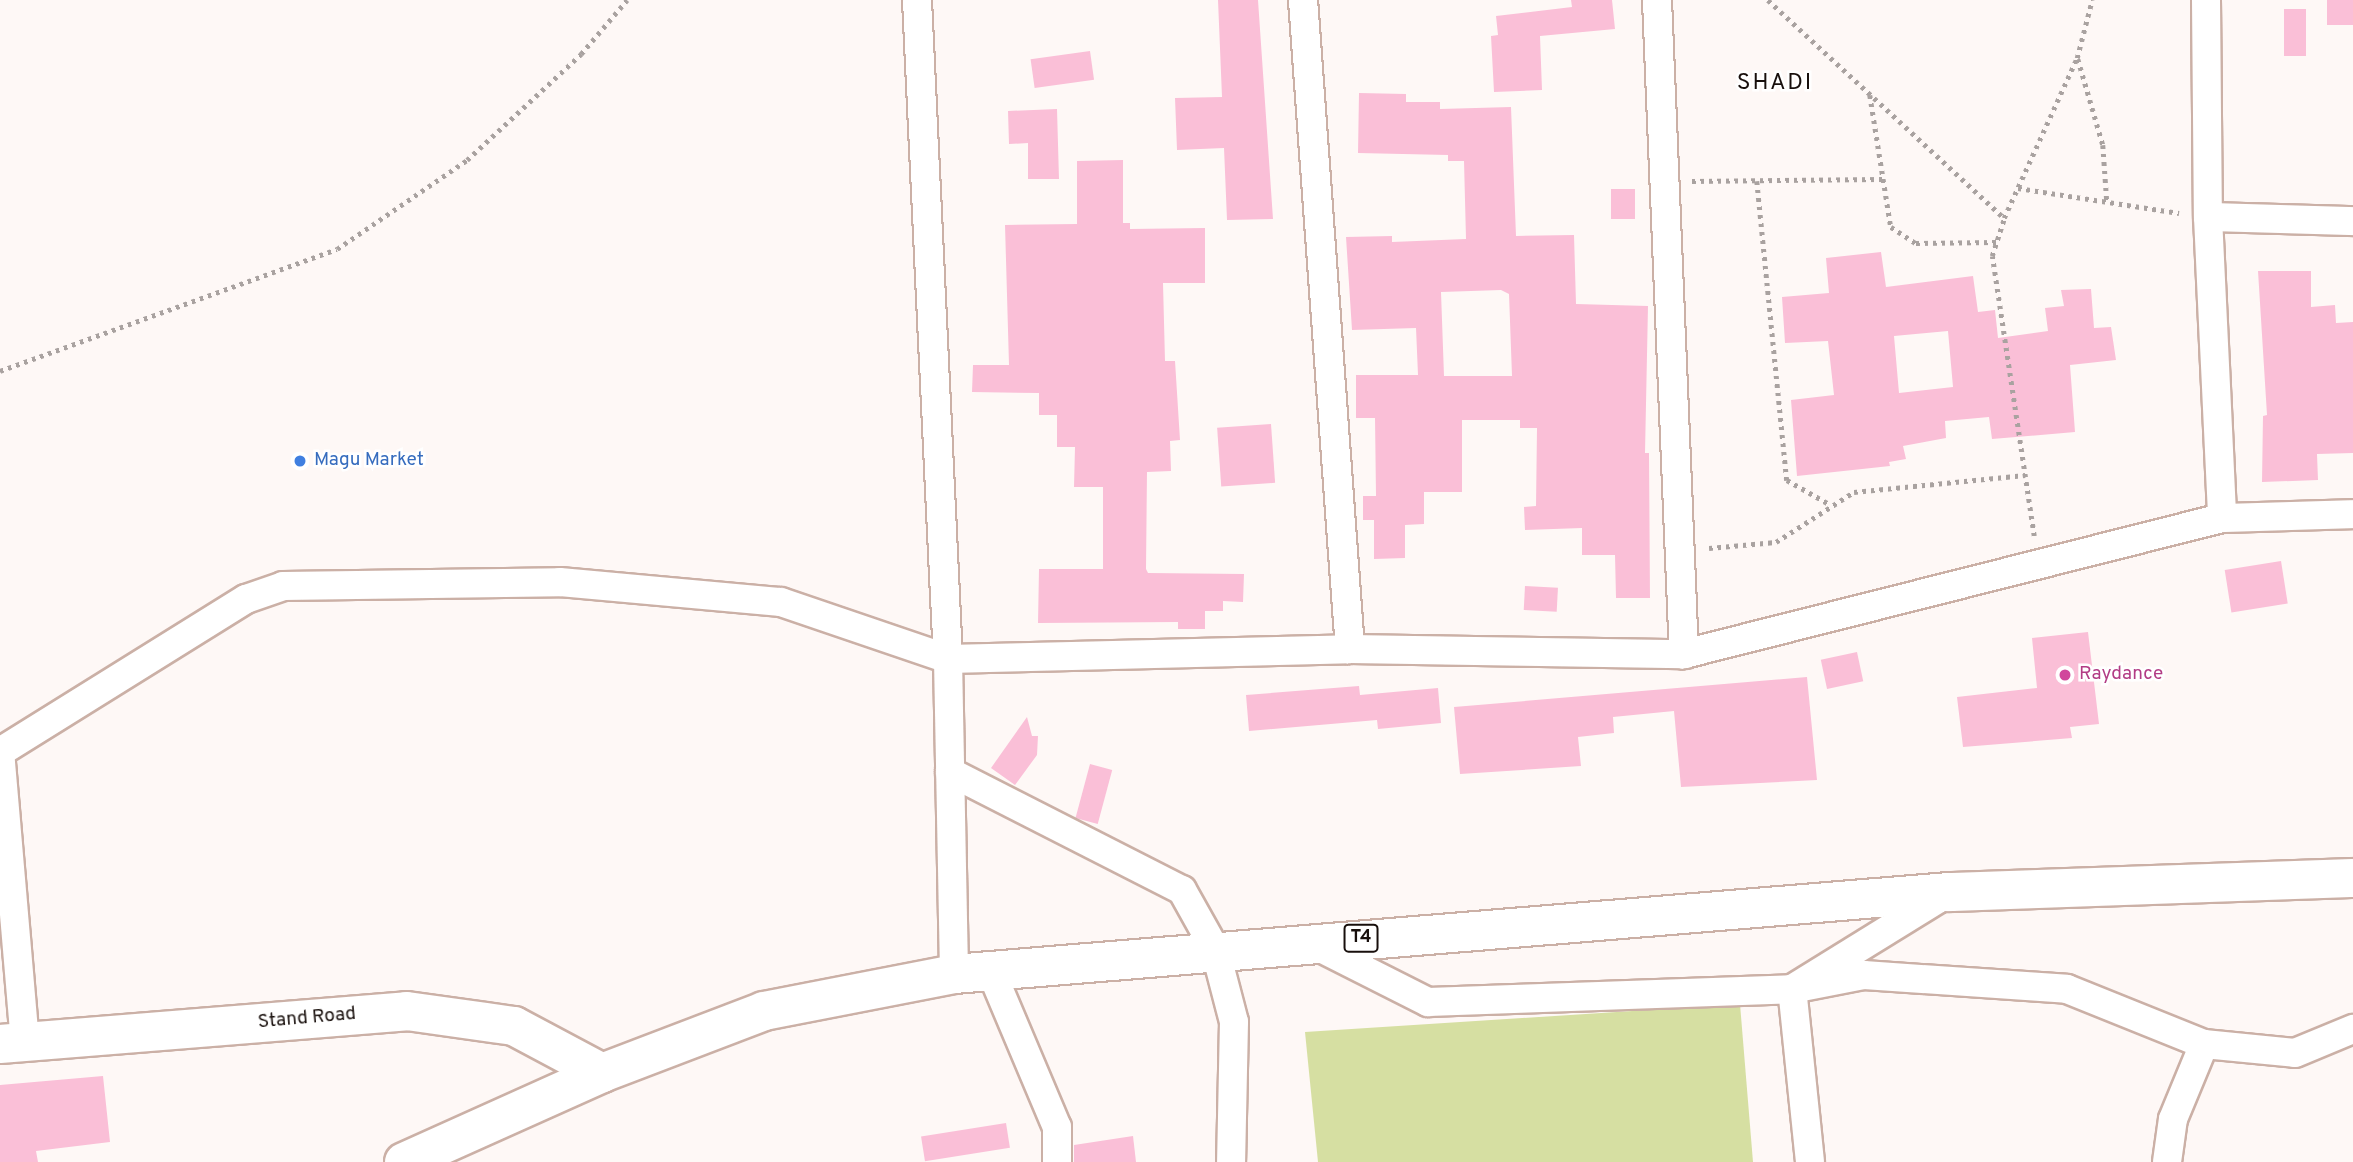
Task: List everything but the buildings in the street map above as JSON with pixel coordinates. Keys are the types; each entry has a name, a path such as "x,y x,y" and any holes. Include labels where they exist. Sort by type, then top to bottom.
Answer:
{"main road":[{"name":"T4","path":"404,1162 602,1073 764,1011 973,972 1215,949 1950,892 2353,878"},
{"name":"Stand Road","path":"12,1043 407,1011 514,1026 602,1073"}],"street":[{"path":"917,0 948,659 950,772 973,972 1057,1127 1057,1162"},
{"path":"1303,0 1350,649"},
{"path":"1657,0 1684,654"},
{"path":"2206,0 2208,217 2222,518"},
{"path":"2208,217 2353,221"},
{"path":"12,1043 0,752 246,599 283,586 560,582 781,601 948,659 1350,649 1684,654 2222,518 2353,514"},
{"path":"950,772 1182,890 1215,949 1234,1022 1231,1162"},
{"path":"1792,989 1950,892"},
{"path":"1308,942 1428,1002 1792,989 1864,975 2067,989 2204,1044 2295,1053 2353,1029"},
{"path":"1792,989 1810,1162"},
{"path":"2167,1162 2172,1119 2204,1044"}],"path":[{"path":"0,371 337,249 467,160 581,54 627,0"},
{"path":"1768,0 2004,218"},
{"path":"2038,565 1992,256 2004,218 2077,58 2092,0"},
{"path":"2077,58 2103,145 2106,202"},
{"path":"1870,95 1891,227 1916,243 1996,242"},
{"path":"1664,181 1883,179"},
{"path":"1757,181 1787,480 1829,504"},
{"path":"2018,188 2208,217"},
{"path":"1680,551 1776,542 1829,504 1854,492 2025,475"}],"green space":[{"path":"1740,1004 1753,1162 1318,1162 1305,1032"}],"place":[{"name":"Magu Market","path":"300,461"},
{"name":"Raydance","path":"2065,675"}],"district":[{"name":"SHADI","path":"1775,84"}]}
